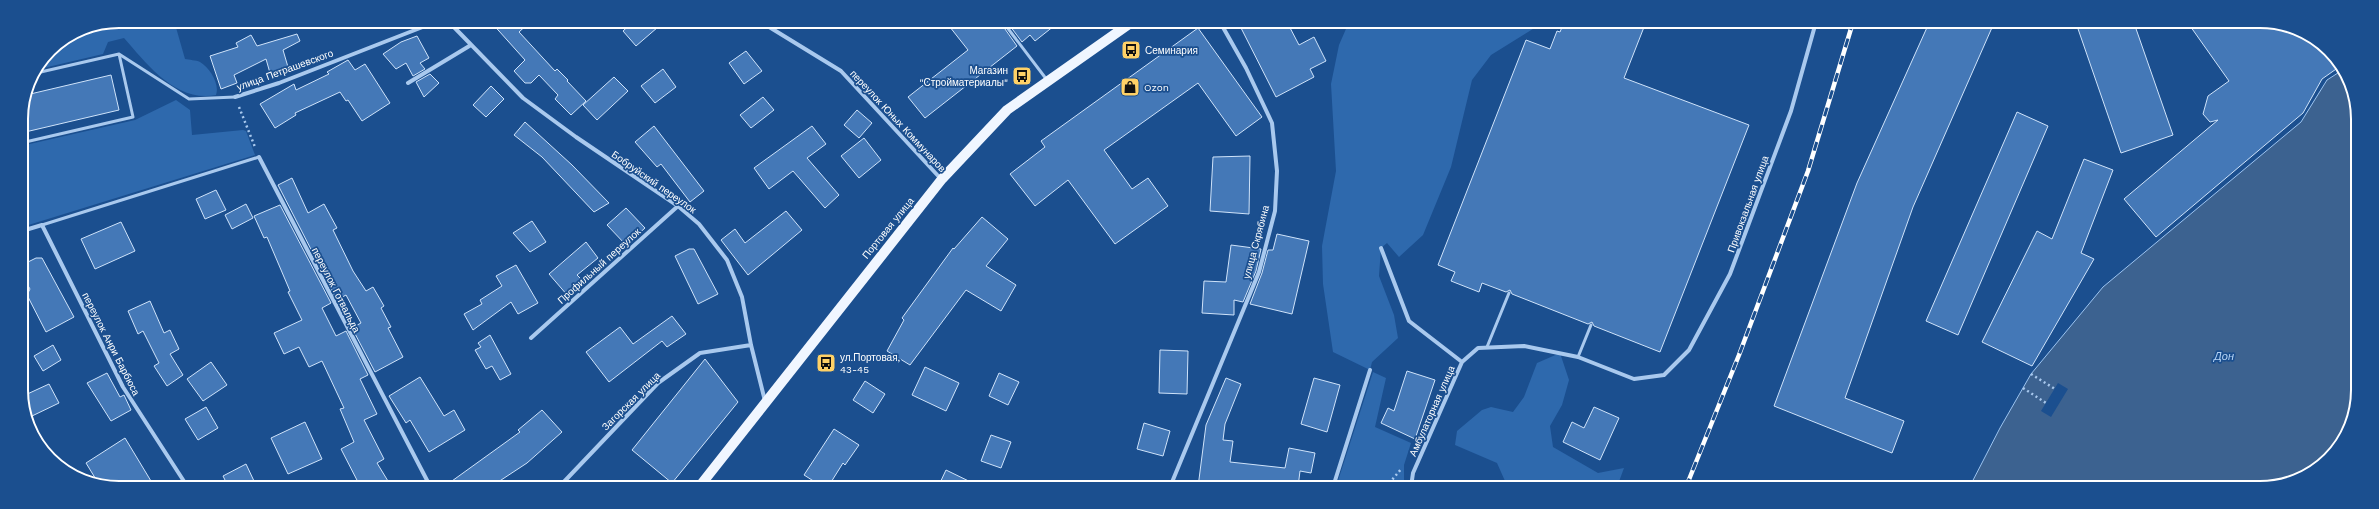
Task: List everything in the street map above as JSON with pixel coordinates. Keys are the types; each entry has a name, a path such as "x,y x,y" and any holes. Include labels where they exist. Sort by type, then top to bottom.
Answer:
{"main road":[{"name":"Портовая улица","path":"704,481 765,401 942,179 1007,110 1048,82 1116,28"}],"street":[{"name":"улица Петрашевского","path":"235,97 279,83 416,28"},
{"name":"Бобруйский переулок","path":"455,28 523,98 576,137 678,206 699,224 727,260 742,297 751,345 765,401"},
{"name":"переулок Юных Коммунаров","path":"771,28 841,72 942,179"},
{"name":"улица Скрябина","path":"1172,481 1259,272 1275,211 1277,170 1272,123 1246,68 1223,28"},
{"name":"Привокзальная улица","path":"1664,375 1689,350 1730,274 1791,111 1814,28"},
{"path":"408,83 471,45"},
{"name":"переулок Готвальда","path":"259,157 427,481"},
{"name":"Профильный переулок","path":"531,338 678,206"},
{"path":"28,229 42,225"},
{"name":"переулок Анри Барбюса","path":"42,225 122,387 184,481"},
{"path":"1380,248 1409,321 1462,362"},
{"name":"Загорская улица","path":"564,481 658,383 700,353 751,345"},
{"name":"Амбулаторная улица","path":"1413,481 1417,464 1462,362 1478,348 1524,346 1578,357 1634,379 1664,375"},
{"path":"1335,481 1370,370"}],"lane":[{"path":"1008,28 1048,82"},
{"name":"улица Петрашевского","path":"118,54 189,99 235,97"},
{"path":"28,141 133,117 118,54 41,72"},
{"path":"42,225 259,157"},
{"path":"1487,347 1509,293"},
{"path":"1578,357 1591,325"}],"path":[{"path":"235,97 259,157"},
{"path":"2031,374 2055,389"},
{"path":"2023,388 2046,403"},
{"path":"1391,481 1404,465 1417,464"}],"shaded area":[{"path":"119,28 176,28 185,59 200,62 211,72 217,86 216,95 202,96 188,93 175,87 153,70 124,38 108,42 103,54 43,68 50,59 68,43 95,31"},
{"path":"1346,28 1534,28 1491,55 1472,80 1451,167 1423,235 1399,257 1387,243 1381,248 1379,276 1394,315 1398,338 1372,362 1370,370 1333,352 1323,284 1322,246 1336,171 1331,84 1339,45"},
{"path":"176,100 190,110 192,135 243,130 246,131 255,155 28,225 28,144 135,120"},
{"path":"1560,353 1569,380 1562,405 1550,426 1553,447 1598,473 1624,468 1619,481 1505,481 1497,463 1455,445 1457,431 1482,410 1491,407 1513,412 1524,397 1537,363"},
{"path":"1373,372 1386,378 1375,427 1411,443 1404,465 1404,481 1338,481"}],"water":[{"name":"Дон","path":"2339,73 2346,89 2351,119 2351,390 2346,420 2339,436 2329,450 2320,459 2306,469 2290,476 2266,481 1973,481 2000,428 2031,374 2103,287 2301,122 2327,80"}],"pier":[{"path":"2058,383 2068,389 2051,417 2041,411"}],"building":[{"path":"496,28 523,28 519,32 555,71 557,69 568,80 567,81 586,101 571,115 555,99 558,95 539,75 531,83 525,83 514,71 525,60"},
{"path":"626,28 657,28 636,46 623,31"},
{"path":"951,28 1004,28 1017,46 925,118 908,97 968,50"},
{"path":"1012,28 1051,28 1035,41 1030,35 1022,42"},
{"path":"1198,28 1262,117 1236,136 1198,83 1104,150 1132,189 1148,178 1168,206 1115,244 1068,180 1035,206 1010,174 1045,147 1041,141"},
{"path":"1241,28 1290,28 1299,45 1314,37 1326,61 1310,69 1314,77 1276,97"},
{"path":"1562,28 1644,28 1624,78 1749,125 1660,352 1594,326 1592,322 1588,324 1512,294 1510,290 1506,292 1482,283 1479,292 1451,281 1455,272 1438,265 1526,40 1550,49 1557,31 1560,32"},
{"path":"1927,28 1992,28 1913,207 1845,398 1904,421 1892,453 1774,406 1857,183"},
{"path":"2078,28 2136,28 2173,135 2121,153"},
{"path":"2192,28 2266,28 2284,31 2306,40 2316,47 2336,69 2322,79 2303,113 2156,237 2124,199 2218,120 2210,122 2203,114 2208,96 2229,81"},
{"path":"297,34 300,41 283,50 288,67 270,73 266,59 234,75 237,83 221,89 210,56 238,47 236,43 251,35 257,46"},
{"path":"417,36 429,58 420,63 425,69 413,76 406,63 396,69 383,54 401,42"},
{"path":"746,51 762,71 744,84 729,63"},
{"path":"348,60 355,70 365,64 390,103 362,121 348,100 346,101 340,92 295,113 296,115 275,128 260,104 294,84 296,90 329,74 327,72"},
{"path":"663,69 676,87 655,103 641,86"},
{"path":"430,74 439,83 424,97 416,82"},
{"path":"111,75 119,110 28,131 28,113 31,94"},
{"path":"614,77 628,91 597,120 583,105"},
{"path":"491,86 504,99 486,117 473,105"},
{"path":"763,97 774,110 751,128 740,115"},
{"path":"857,110 872,123 859,138 844,125"},
{"path":"2017,112 2048,126 1958,335 1926,321"},
{"path":"525,122 572,165 609,203 594,212 542,157 514,135"},
{"path":"654,126 704,191 690,202 661,164 657,167 635,142"},
{"path":"812,126 826,144 807,158 839,195 825,208 793,171 769,189 754,168"},
{"path":"864,138 881,160 859,178 841,156"},
{"path":"1250,156 1249,214 1210,211 1213,157"},
{"path":"2084,159 2113,170 2081,253 2094,259 2032,366 1982,342 2037,231 2052,239"},
{"path":"292,178 308,213 324,204 337,228 333,230 353,271 366,291 373,287 384,306 381,308 391,327 388,328 403,357 375,372 352,328 361,323 346,295 337,300 278,185"},
{"path":"216,190 226,210 205,219 196,199"},
{"path":"246,204 253,218 232,229 225,215"},
{"path":"280,205 331,303 322,308 336,336 346,331 368,375 360,379 377,414 364,420 384,459 377,463 388,481 357,481 341,449 354,442 340,409 344,408 322,361 309,367 299,347 284,354 274,333 302,320 288,292 290,291 267,237 264,238 254,216"},
{"path":"626,208 645,228 626,245 607,225"},
{"path":"786,211 802,230 748,275 721,240 735,229 745,243"},
{"path":"982,217 1008,239 986,266 1016,285 1001,311 966,290 910,365 887,351 904,320 902,318 953,248 954,249"},
{"path":"532,221 546,242 530,252 513,233"},
{"path":"121,222 135,251 95,269 81,239"},
{"path":"1277,234 1309,241 1292,314 1250,304 1262,273 1268,250 1273,250"},
{"path":"586,242 598,258 577,275 584,282 568,296 549,274"},
{"path":"1231,245 1261,249 1256,271 1243,302 1234,300 1234,315 1202,313 1204,281 1226,282"},
{"path":"689,249 694,249 718,294 698,304 675,256"},
{"path":"36,258 42,258 74,317 46,332 28,297 30,289 28,286 28,262"},
{"path":"516,265 538,303 518,314 511,302 473,330 464,314 482,304 480,300 502,286 496,276"},
{"path":"150,301 164,333 170,330 179,349 170,354 183,375 167,386 154,366 159,363 143,331 138,334 128,311"},
{"path":"672,316 686,334 667,347 662,341 609,382 586,352 620,327 633,344"},
{"path":"490,335 511,374 500,380 492,366 486,369 475,350 481,347 478,343"},
{"path":"53,345 61,360 43,371 34,356"},
{"path":"1160,350 1188,351 1187,394 1159,393"},
{"path":"705,359 738,402 674,481 670,481 632,450"},
{"path":"211,362 227,385 203,401 187,379"},
{"path":"925,367 959,383 946,411 912,395"},
{"path":"1407,371 1435,380 1415,439 1381,423 1388,408 1394,411"},
{"path":"107,373 120,397 124,395 131,410 111,421 87,383"},
{"path":"999,373 1019,382 1008,405 989,396"},
{"path":"420,377 444,416 454,410 465,430 429,452 410,420 406,423 389,396"},
{"path":"1226,378 1241,384 1225,424 1223,440 1233,441 1230,462 1285,468 1289,448 1315,453 1311,473 1300,471 1299,481 1199,481 1206,425"},
{"path":"1314,378 1340,385 1327,432 1301,424"},
{"path":"865,381 885,394 873,413 853,400"},
{"path":"49,384 59,403 32,416 28,394"},
{"path":"206,407 218,428 198,440 185,419"},
{"path":"1594,407 1619,418 1600,460 1563,442 1572,422 1584,428"},
{"path":"542,410 562,432 527,463 500,481 452,481 520,432 518,430"},
{"path":"305,422 322,459 288,474 271,438"},
{"path":"1144,423 1170,431 1163,456 1137,449"},
{"path":"834,429 859,445 845,465 843,463 832,481 814,481 804,475"},
{"path":"991,435 1011,442 1001,468 981,461"},
{"path":"125,438 151,481 113,481 95,478 86,463"},
{"path":"246,464 254,481 226,481 223,476"},
{"path":"946,470 969,481 941,481"}],"railway":[{"path":"1688,481 1739,355 1808,171 1851,28"}],"place":[{"name":"Семинария","path":"1131,50"},
{"name":"Магазин \"Стройматериалы\"","path":"1022,76"},
{"name":"Ozon","path":"1130,87"},
{"name":"ул.Портовая, 43-45","path":"826,363"}]}
